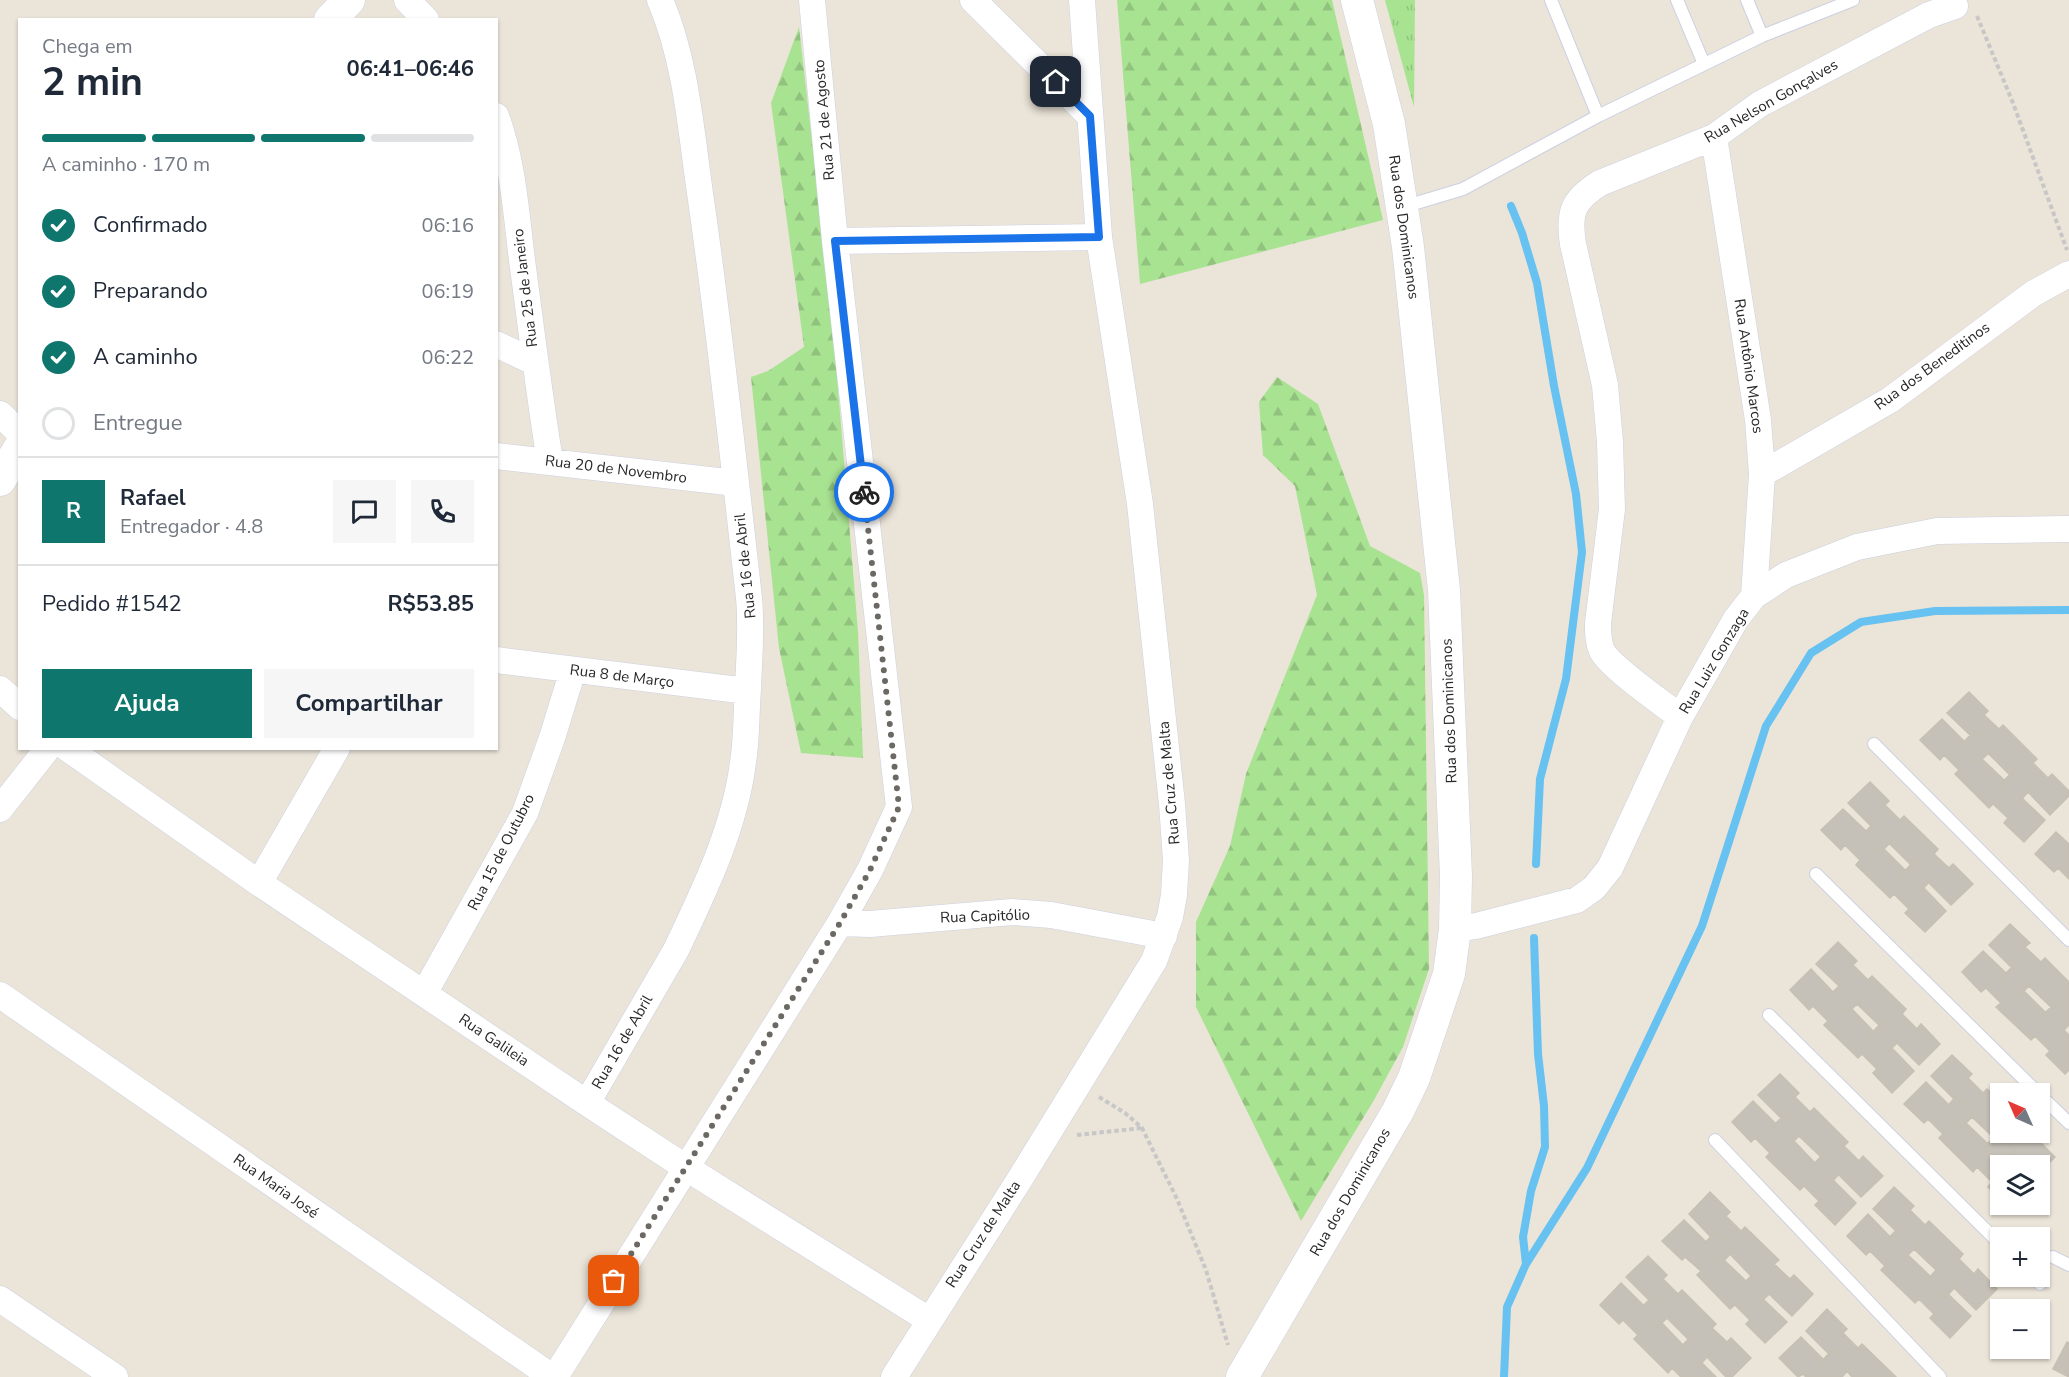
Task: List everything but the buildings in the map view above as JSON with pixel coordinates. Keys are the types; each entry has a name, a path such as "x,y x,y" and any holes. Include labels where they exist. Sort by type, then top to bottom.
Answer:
{"street":[{"path":"332,18 349,0"},
{"path":"407,0 424,18"},
{"name":"Rua 16 de Abril","path":"587,1103 676,950 719,853 735,800 743,762 752,624 713,284 681,63 660,0"},
{"name":"Rua 21 de Agosto","path":"553,1377 840,923 870,870 899,807 835,241 812,0"},
{"path":"973,0 1090,116"},
{"name":"Rua Cruz de Malta","path":"894,1377 1142,982 1164,936 1174,895 1176,860 1172,804 1140,504 1099,237 1082,0"},
{"name":"Rua dos Dominicanos","path":"1237,1366 1398,1111 1414,1078 1449,974 1455,929 1456,876 1444,591 1410,259 1389,124 1357,0"},
{"name":"Rua Nelson Gonçalves","path":"1680,717 1616,667 1603,653 1598,638 1612,509 1610,442 1605,385 1570,225 1572,213 1576,203 1585,192 1600,183 1714,137 1760,104 1929,15 1955,6"},
{"name":"Rua 25 de Janeiro","path":"498,122 511,171 534,362 550,461"},
{"name":"Rua Antônio Marcos","path":"1714,137 1758,420 1762,474 1754,596"},
{"path":"835,241 1099,237"},
{"name":"Rua dos Beneditinos","path":"1762,474 1890,400 2034,293 2069,274"},
{"path":"498,345 534,362"},
{"path":"0,414 18,431"},
{"path":"0,480 18,450"},
{"name":"Rua 20 de Novembro","path":"498,456 736,483"},
{"name":"Rua Luiz Gonzaga","path":"1455,929 1476,926 1576,900 1594,888 1610,868 1680,717 1736,619 1754,596 1786,575 1857,547 1937,531 2069,529"},
{"name":"Rua 8 de Março","path":"498,660 747,692"},
{"name":"Rua 15 de Outubro","path":"425,992 525,813 573,670"},
{"path":"0,689 18,705"},
{"path":"0,809 46,750"},
{"name":"Rua Galileia","path":"70,750 259,883 425,992 587,1103 928,1320"},
{"path":"259,883 335,750"},
{"name":"Rua Capitólio","path":"840,923 870,924 1012,912 1051,915 1164,936"},
{"name":"Rua Maria José","path":"0,995 553,1377"},
{"path":"0,1299 116,1377"}],"lane":[{"path":"1551,0 1598,116"},
{"path":"1677,0 1704,64"},
{"path":"1747,0 1762,36"},
{"path":"1402,207 1463,189 1598,116 1704,64 1762,36 1853,0"},
{"path":"1874,744 2069,940"},
{"path":"1816,874 2028,1083"},
{"path":"1769,1015 1990,1234"},
{"path":"2050,1105 2069,1123"},
{"path":"1715,1140 1940,1377"},
{"path":"2053,1257 2069,1265"}],"path":[{"path":"1955,6 1964,4 1975,10 2069,254"},
{"path":"1077,1083 1125,1113 1142,1128 1177,1199 1206,1270 1237,1366"},
{"path":"1044,1139 1142,1128"}],"green space":[{"path":"1117,0 1332,0 1383,220 1140,284"},
{"path":"1385,0 1415,0 1414,107"},
{"path":"799,27 832,315 858,632 863,758 801,753 779,648 751,377 768,371 804,347 771,103"},
{"path":"1277,377 1318,404 1370,546 1420,573 1424,595 1429,969 1403,1047 1301,1221 1196,1007 1196,922 1230,846 1246,774 1317,595 1295,486 1263,455 1259,402"}],"waterway":[{"path":"1511,206 1537,283 1554,386 1576,494 1582,552 1566,679 1540,779 1536,864"},
{"path":"1504,1377 1507,1307 1526,1264 1587,1168 1702,926 1766,726 1811,653 1861,622 1935,611 2069,610"},
{"path":"1526,1264 1523,1237 1531,1191 1545,1147 1544,1106 1538,1054 1534,938"}],"way so far":[{"path":"614,1281 840,923 870,870 899,807 864,492"}],"route":[{"path":"864,492 835,241 1099,237 1090,116 1056,82"}]}
